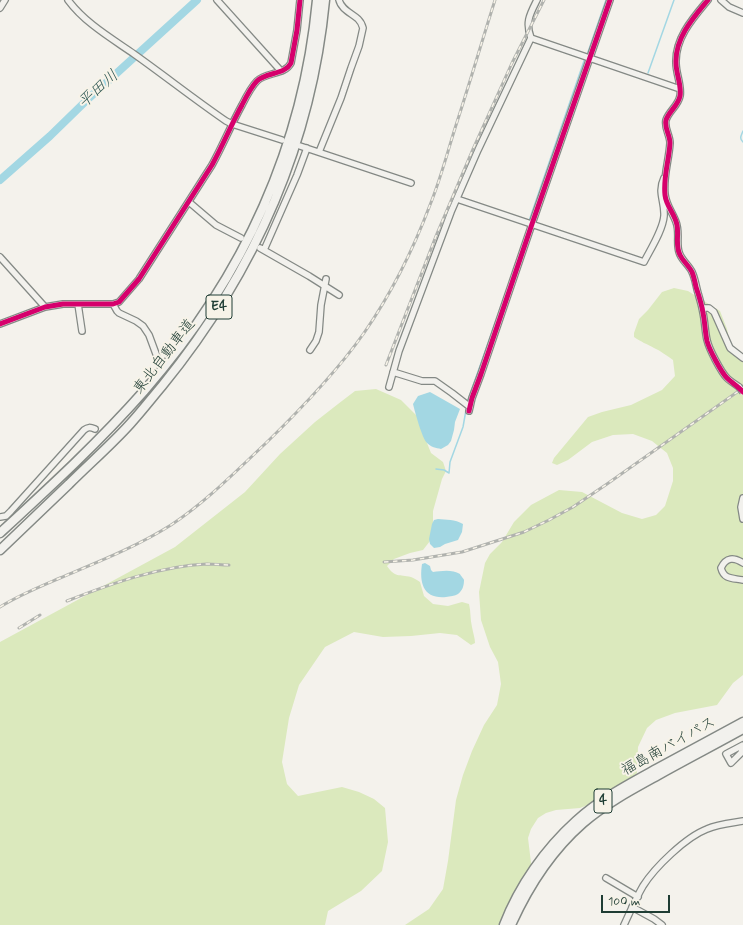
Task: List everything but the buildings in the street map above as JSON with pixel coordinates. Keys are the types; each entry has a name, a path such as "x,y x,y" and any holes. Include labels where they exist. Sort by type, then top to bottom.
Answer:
{"highway":[{"name":"東北自動車道","path":"0,533 66,473 144,391 204,313 232,269 268,198 286,149 302,96 316,16 317,0"},
{"name":"東北自動車道","path":"0,550 131,423 198,340 228,294 261,232 277,196 290,160 301,124 318,53 325,0"},
{"name":"福島南バイパス","path":"504,925 512,906 540,860 576,821 618,790 743,722"},
{"name":"福島南バイパス","path":"511,925 526,895 546,863 582,824 602,808 625,794 743,729"}],"street":[{"path":"0,8 5,0"},
{"path":"68,0 81,16 92,25 216,114 232,124 282,140"},
{"path":"217,0 282,71"},
{"path":"0,324 45,307 63,304 113,304 120,302 139,279 212,166 249,92 257,81 268,75 282,71 289,67 292,63 300,0"},
{"path":"319,152 342,98 347,78 359,46 363,28 358,19 343,8 339,0"},
{"path":"388,387 399,351 418,299 457,199 494,115 531,38 528,29 529,16 537,0"},
{"path":"393,372 422,381 435,381 470,409 472,398 610,0"},
{"path":"708,0 687,26 676,52 680,98 666,120 666,131 670,142 665,193 666,200 677,224 678,251 692,272 702,308 707,342 726,377 742,390"},
{"path":"721,0 730,7 743,13"},
{"path":"531,38 680,89"},
{"path":"300,146 411,183"},
{"path":"307,148 297,175 262,249 340,295"},
{"path":"457,199 644,262 664,219 661,184 666,174"},
{"path":"189,202 216,226 241,238"},
{"path":"0,257 45,307"},
{"path":"310,350 316,341 319,332 321,305 326,279"},
{"path":"78,304 82,331"},
{"path":"113,304 119,313 143,326 149,335 158,362"},
{"path":"702,308 708,308 714,312 730,348 743,358"},
{"path":"0,517 6,516 11,511 84,430 91,427 95,429"},
{"path":"743,498 741,507 743,519"},
{"path":"743,563 732,559 726,560 721,568 724,575 727,577 743,580"},
{"path":"624,925 643,886 670,854 708,828 743,821"},
{"path":"606,878 638,897"},
{"path":"632,907 662,925"}],"green space":[{"path":"674,288 688,291 720,311 727,329 731,349 743,360 743,675 733,683 717,705 675,713 656,720 647,728 638,747 637,773 606,798 580,808 556,810 546,813 538,818 531,829 528,838 532,871 501,925 405,925 429,909 443,889 456,800 463,775 484,725 497,705 501,684 498,662 490,647 481,620 479,592 485,563 490,554 502,542 514,522 531,505 559,490 582,492 622,513 642,519 656,515 665,506 673,481 673,468 667,453 652,441 633,434 613,435 592,442 568,460 557,465 552,463 554,458 588,417 631,405 662,390 675,376 673,360 634,337 639,319 662,292"},
{"path":"376,389 401,400 417,416 431,453 443,462 446,471 442,479 433,511 433,530 430,541 423,550 394,559 387,566 395,574 411,577 420,582 424,596 433,604 448,606 462,602 469,604 475,643 471,645 457,635 440,633 383,637 354,632 325,647 299,685 289,718 282,762 287,784 298,796 342,787 359,792 374,799 385,808 388,842 382,871 361,891 328,911 325,925 0,925 0,642 175,547 245,492 280,454 315,422 355,391"}],"water":[{"path":"430,392 460,409 455,422 451,441 448,445 441,449 435,448 425,440 413,404 418,396"},
{"path":"438,519 460,522 463,524 462,532 458,540 434,548 430,544 429,539 432,524 434,520"},
{"path":"425,563 430,566 433,572 450,571 460,574 464,580 461,591 457,595 446,597 433,596 428,593 422,584 421,578 422,564"}],"waterway":[{"name":"平田川","path":"0,180 50,136 89,98 197,0"},
{"path":"587,55 606,0"},
{"path":"648,73 674,0"},
{"path":"529,221 585,58"},
{"path":"743,131 741,136 743,142"},
{"path":"468,400 518,258"},
{"path":"436,469 444,470 449,473 450,462 463,427 466,410"}],"railway":[{"path":"0,607 29,591 131,547 158,533 184,516 220,486 265,444 330,377 374,318 409,255 434,195 495,0"},
{"path":"386,365 436,236 473,149 512,63 544,0"},
{"path":"384,562 413,560 462,552 524,532 549,520 573,507 607,484 743,388"},
{"path":"67,601 100,588 153,572 189,565 229,565"},
{"path":"19,628 40,615"}],"cycle path":[{"path":"0,324 45,307 63,304 113,304 119,302 139,279 212,165 238,112 253,86 261,78 280,72 291,63 297,30 300,0"},
{"path":"469,411 472,398 610,0"},
{"path":"708,0 686,29 678,45 676,54 676,67 680,84 680,96 666,120 670,143 665,182 665,195 677,225 677,244 679,252 691,270 694,278 702,307 708,345 724,375 743,392"}]}
